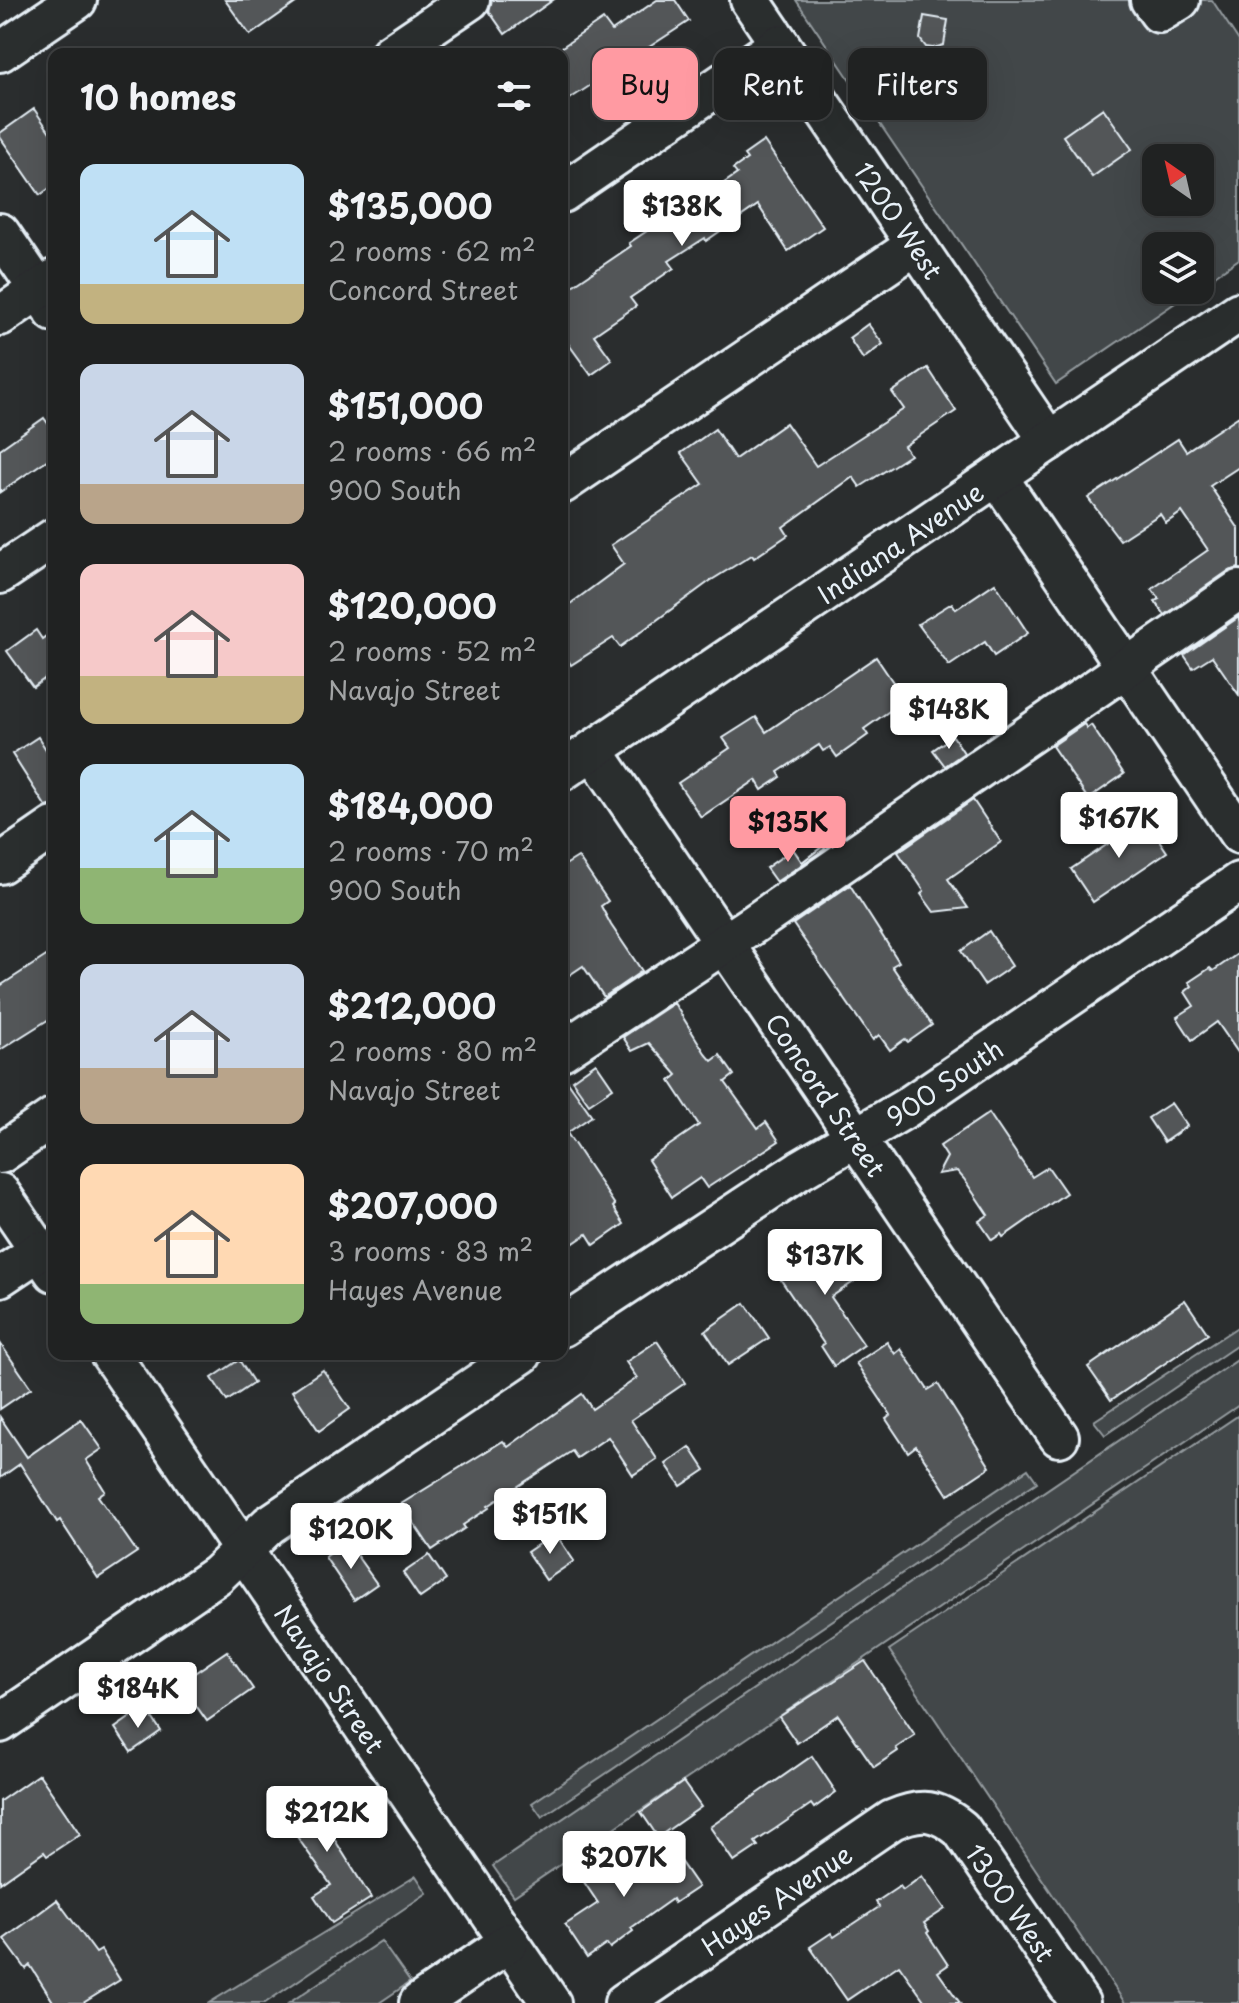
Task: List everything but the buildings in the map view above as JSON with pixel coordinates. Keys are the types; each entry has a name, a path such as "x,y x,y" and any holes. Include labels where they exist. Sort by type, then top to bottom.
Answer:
{"street":[{"path":"0,52 77,0"},
{"path":"399,48 470,0"},
{"name":"1200 West","path":"750,0 1049,441"},
{"path":"1150,0 1159,13 1180,0"},
{"path":"568,189 780,44"},
{"path":"0,233 48,293"},
{"path":"568,480 916,245"},
{"path":"0,316 48,294"},
{"name":"Indiana Avenue","path":"568,767 1239,312"},
{"path":"997,476 1239,834"},
{"path":"0,574 48,542"},
{"path":"568,1047 724,944 1239,590"},
{"name":"Concord Street","path":"593,750 1059,1437"},
{"path":"0,864 48,831"},
{"name":"900 South","path":"568,1323 800,1170 906,1108 1239,882"},
{"path":"0,1154 48,1121"},
{"path":"0,1193 46,1261 0,1277"},
{"name":"Navajo Street","path":"114,1360 551,2003"},
{"path":"0,1723 217,1575 269,1525 513,1360"},
{"name":"Hayes Avenue","path":"624,2003 892,1820 907,1814 933,1811"},
{"name":"1300 West","path":"933,1811 961,1829 1080,2003"},
{"path":"419,2003 509,1942"}],"shaded area":[{"path":"796,0 1212,0 1239,41 1239,259 1214,276 1214,232 1142,232 1142,304 1173,304 1056,384 877,120 987,120 987,48 848,48 848,77 832,53 832,48 828,48"},
{"path":"1239,1326 1239,1344 1105,1435 1094,1421"},
{"path":"1239,1359 1239,1405 514,1896 493,1866"},
{"path":"1239,1415 1239,2003 1125,2003 889,1650"},
{"path":"1028,1469 1037,1482 542,1817 532,1803"},
{"path":"416,1876 427,1893 265,2003 209,2003"},
{"path":"381,1941 410,1982 379,2003 289,2003"}]}
